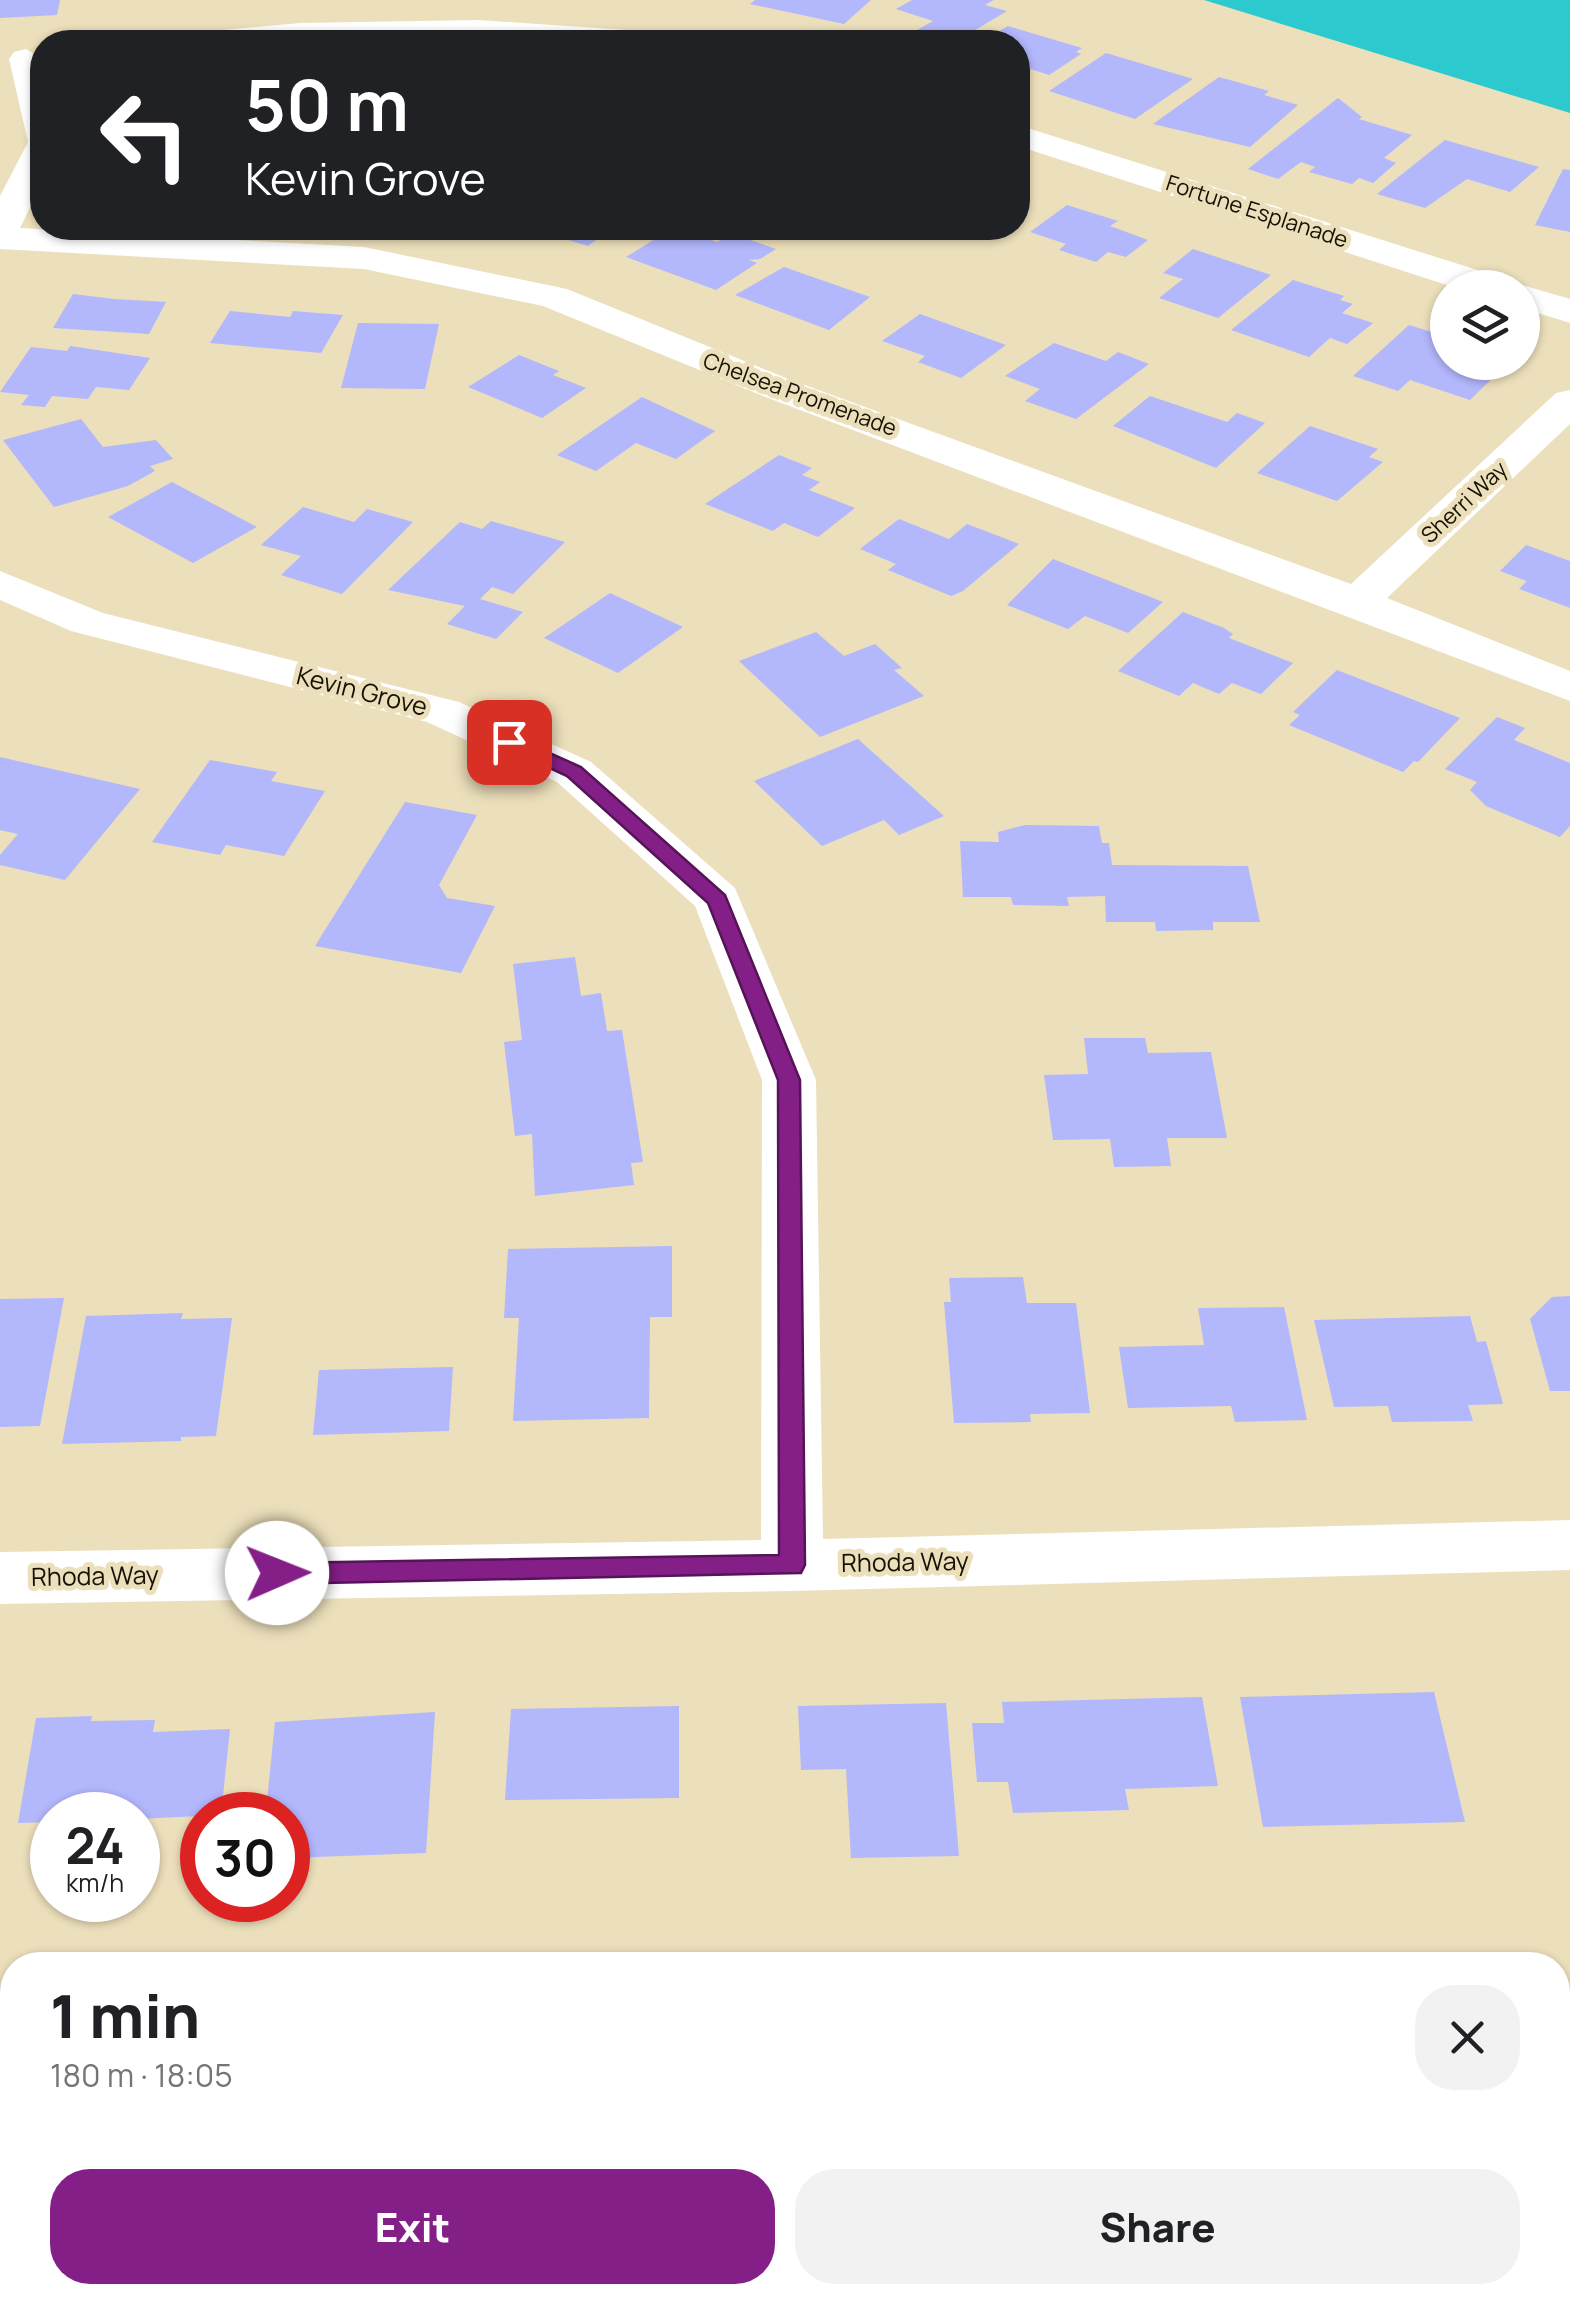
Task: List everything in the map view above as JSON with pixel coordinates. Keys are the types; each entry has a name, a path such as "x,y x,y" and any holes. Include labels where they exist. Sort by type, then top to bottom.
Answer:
{"street":[{"path":"355,30 548,30"},
{"path":"23,59 30,88"},
{"name":"Fortune Esplanade","path":"1030,139 1440,270"},
{"path":"0,235 30,173"},
{"name":"Chelsea Promenade","path":"0,235 30,237"},
{"name":"Chelsea Promenade","path":"79,240 364,258 554,298 777,388 1358,602 1570,687"},
{"path":"1540,302 1570,311"},
{"name":"Sherri Way","path":"1358,602 1570,402"},
{"name":"Kevin Grove","path":"0,584 86,622 443,712 574,772 717,900 789,1080 792,1565"},
{"name":"Rhoda Way","path":"0,1578 792,1565 1570,1545"}],"water":[{"path":"1204,0 1570,0 1570,113"}],"building":[{"path":"0,0 60,0 57,15 0,18"},
{"path":"755,0 871,0 844,24 750,4"},
{"path":"912,0 994,0 985,5 1007,11 975,30 917,30 933,21 896,9"},
{"path":"1030,33 1082,48 1076,52 1081,54 1049,75 1030,69"},
{"path":"1106,53 1193,79 1135,119 1049,91"},
{"path":"1219,77 1269,91 1264,95 1298,105 1250,147 1153,124"},
{"path":"1338,98 1362,117 1359,119 1412,135 1384,158 1396,163 1373,183 1359,178 1352,184 1309,172 1315,167 1301,162 1278,179 1248,169"},
{"path":"1445,140 1539,167 1510,192 1467,179 1425,208 1377,194"},
{"path":"1563,169 1570,170 1570,232 1535,225"},
{"path":"1067,205 1118,221 1110,226 1148,240 1126,257 1108,252 1096,262 1059,250 1066,244 1030,232"},
{"path":"568,240 596,240 588,246"},
{"path":"653,240 751,240 776,249 760,259 749,260 757,263 716,290 626,257"},
{"path":"1193,249 1271,275 1218,318 1159,298 1183,279 1163,273"},
{"path":"784,267 870,297 829,330 735,295"},
{"path":"1293,280 1344,296 1340,300 1353,304 1342,313 1373,323 1347,344 1330,338 1309,357 1231,330"},
{"path":"73,294 166,302 149,334 53,328"},
{"path":"230,311 290,317 293,311 343,315 321,353 210,343"},
{"path":"920,314 1006,345 961,378 918,362 925,356 882,341"},
{"path":"358,323 439,324 425,389 341,388"},
{"path":"1409,325 1430,331 1430,380 1491,380 1470,400 1410,380 1398,391 1353,376"},
{"path":"1054,343 1106,361 1118,352 1149,364 1076,419 1025,401 1040,389 1005,376"},
{"path":"70,346 150,358 129,390 96,387 88,399 52,396 45,407 21,405 29,395 0,392 31,347 67,351"},
{"path":"519,355 559,371 553,375 586,388 542,418 468,387"},
{"path":"1150,396 1227,422 1237,413 1265,423 1216,468 1113,426"},
{"path":"642,397 715,431 676,459 636,443 596,471 557,455"},
{"path":"81,419 103,447 156,440 173,459 150,466 155,471 128,486 54,507 3,440"},
{"path":"1310,426 1378,449 1369,457 1383,462 1337,501 1257,473"},
{"path":"779,455 812,468 802,475 820,482 809,490 855,508 818,537 784,523 773,531 705,504"},
{"path":"172,482 257,527 193,563 108,517"},
{"path":"303,507 354,522 367,509 413,522 342,594 281,575 301,556 261,545"},
{"path":"899,519 949,539 967,524 1019,544 963,591 951,596 888,570 896,564 860,549"},
{"path":"491,521 565,542 513,594 492,587 480,599 523,612 496,639 447,624 465,606 388,590 460,522 482,529"},
{"path":"1526,545 1570,561 1570,608 1519,589 1527,581 1500,571"},
{"path":"1053,559 1163,602 1128,633 1085,616 1068,629 1007,605"},
{"path":"610,593 683,627 618,673 544,638"},
{"path":"1183,612 1224,628 1233,634 1229,638 1293,663 1261,694 1232,683 1219,694 1193,683 1179,696 1118,671"},
{"path":"816,632 844,656 875,644 902,668 894,670 924,696 820,737 739,661"},
{"path":"1337,670 1460,718 1418,762 1414,761 1403,772 1289,725 1300,715 1293,712"},
{"path":"1497,717 1525,728 1514,740 1570,763 1570,826 1560,837 1486,806 1470,790 1477,782 1445,769"},
{"path":"858,739 944,816 899,835 884,820 822,846 754,781"},
{"path":"0,757 140,789 65,880 0,865 0,855 18,834 0,830"},
{"path":"210,760 277,772 271,781 325,791 284,856 226,845 220,855 152,842"},
{"path":"405,802 477,815 439,885 447,898 495,906 461,973 315,946"},
{"path":"1025,825 1099,826 1102,843 1109,843 1112,865 1248,866 1260,922 1213,922 1213,930 1156,931 1155,922 1106,922 1105,896 1067,897 1069,906 1013,905 1011,897 963,897 960,841 999,842 998,832"},
{"path":"575,957 581,996 601,993 607,1031 622,1030 643,1162 631,1163 634,1185 535,1196 532,1134 515,1136 504,1042 522,1040 513,964"},
{"path":"1084,1038 1145,1038 1148,1053 1211,1052 1227,1138 1167,1138 1171,1166 1114,1167 1110,1139 1053,1140 1044,1075 1088,1074"},
{"path":"672,1246 672,1317 650,1317 649,1418 513,1421 519,1318 504,1318 508,1249"},
{"path":"1023,1277 1027,1303 1076,1303 1090,1413 1030,1414 1031,1422 954,1423 944,1302 951,1302 949,1278"},
{"path":"1570,1296 1570,1391 1550,1391 1530,1319 1552,1297"},
{"path":"64,1298 40,1426 0,1427 0,1299"},
{"path":"1284,1307 1307,1420 1235,1422 1231,1406 1128,1408 1119,1347 1204,1345 1198,1308"},
{"path":"183,1313 181,1319 232,1318 216,1436 181,1437 181,1441 62,1444 86,1316"},
{"path":"1470,1316 1477,1342 1486,1341 1503,1404 1468,1405 1473,1421 1392,1422 1388,1406 1334,1407 1314,1320"},
{"path":"453,1367 449,1431 313,1435 319,1370"},
{"path":"1434,1692 1465,1822 1263,1827 1240,1697"},
{"path":"1202,1697 1218,1786 1125,1789 1129,1810 1013,1813 1008,1782 977,1782 972,1723 1004,1723 1002,1702"},
{"path":"946,1703 959,1856 851,1858 846,1769 801,1770 798,1706"},
{"path":"679,1706 679,1798 505,1800 511,1709"},
{"path":"435,1712 426,1853 310,1857 310,1792 268,1792 275,1722"},
{"path":"36,1718 155,1720 153,1732 230,1729 223,1792 180,1792 180,1817 160,1818 160,1792 30,1792 30,1823 18,1823"}],"route":[{"path":"277,1573 792,1565 789,1080 717,900 574,772 509,742"}]}
